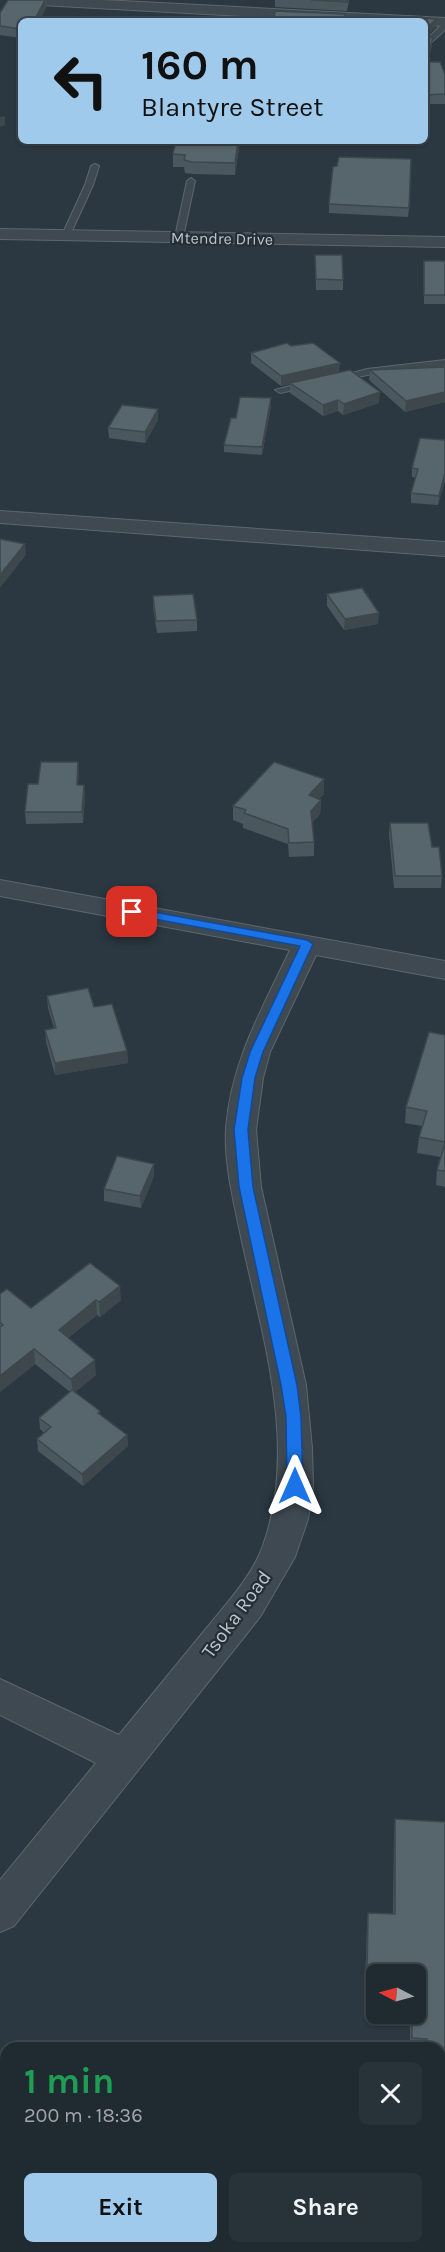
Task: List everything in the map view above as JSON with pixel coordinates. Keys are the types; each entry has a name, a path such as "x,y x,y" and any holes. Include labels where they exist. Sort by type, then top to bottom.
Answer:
{"street":[{"path":"21,0 361,18"},
{"path":"428,22 443,28"},
{"name":"Mtendre Drive","path":"0,234 445,242"},
{"path":"0,517 360,541 445,549"},
{"path":"0,888 445,970"},
{"name":"Tsoka Road","path":"0,1912 247,1606 277,1557 290,1519 295,1486 294,1417 246,1187 241,1130 248,1078 256,1052 307,944"},
{"path":"0,1696 124,1757"}],"lane":[{"path":"428,33 443,28"},
{"path":"428,43 443,28"},
{"path":"66,235 89,185 95,166"},
{"path":"179,237 191,181"},
{"path":"280,390 367,372 445,363"}],"building":[{"path":"8,0 45,0 36,18 18,18 18,29 0,26 0,13"},
{"path":"311,0 348,0 347,2"},
{"path":"275,11 345,14 344,18 274,18"},
{"path":"428,18 436,19 428,27"},
{"path":"433,36 428,58 428,39"},
{"path":"428,62 440,62 445,74 445,94 428,95"},
{"path":"175,144 238,144 235,163 192,162 184,160 185,155 173,154"},
{"path":"339,157 411,159 409,208 329,204 333,167 337,166"},
{"path":"315,255 342,255 343,280 316,279"},
{"path":"424,261 445,261 445,295 424,295"},
{"path":"287,343 291,346 313,343 340,363 281,376 251,353"},
{"path":"445,367 445,392 406,401 370,370"},
{"path":"350,370 380,392 344,404 338,400 323,405 290,383"},
{"path":"240,397 271,398 262,447 224,445 231,418 236,418"},
{"path":"122,405 158,409 145,432 108,428"},
{"path":"420,438 445,440 445,473 439,496 411,493 418,469 412,468"},
{"path":"0,539 25,544 0,575"},
{"path":"362,588 379,613 345,619 327,594"},
{"path":"193,594 197,620 156,621 153,596"},
{"path":"41,762 78,762 77,785 84,785 82,812 25,812 28,784 38,784"},
{"path":"274,762 324,779 309,795 321,800 311,811 314,842 289,843 288,829 244,813 246,810 233,806"},
{"path":"390,823 428,823 432,847 439,847 442,876 395,876"},
{"path":"88,988 94,1007 112,1004 127,1051 55,1063 45,1030 56,1028 47,996"},
{"path":"429,1032 445,1035 445,1142 419,1137 427,1111 406,1107"},
{"path":"445,1143 445,1171 437,1170"},
{"path":"117,1156 154,1164 140,1196 104,1189"},
{"path":"90,1263 120,1286 99,1302 96,1300 59,1330 95,1360 71,1379 34,1349 0,1376 0,1327 3,1325 0,1322 0,1294 7,1289 31,1308"},
{"path":"72,1390 127,1435 82,1474 37,1439 51,1427 39,1418"},
{"path":"395,1819 445,1822 445,2042 427,2042 427,2039 412,2038 412,2024 426,2024 426,1964 367,1964 368,1913 395,1914"}],"route":[{"path":"132,912 307,944 256,1052 248,1078 241,1130 242,1156 252,1220 294,1417 295,1486"}]}
